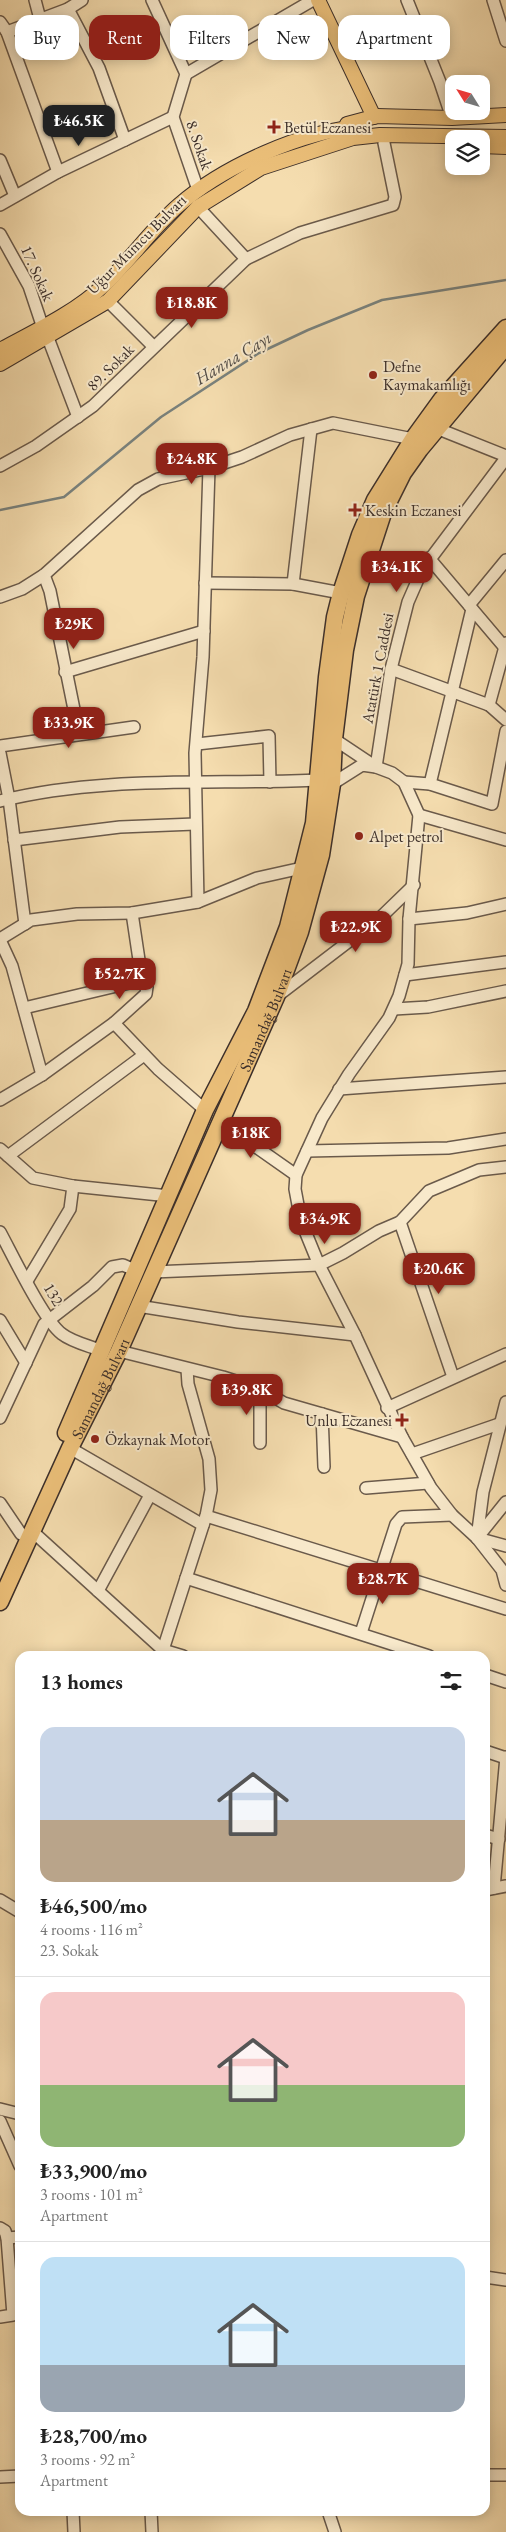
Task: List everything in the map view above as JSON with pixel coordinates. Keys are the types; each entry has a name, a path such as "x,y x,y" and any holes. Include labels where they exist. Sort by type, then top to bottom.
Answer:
{"highway":[{"name":"Samandağ Bulvarı","path":"0,1581 27,1533 119,1351 276,997 300,932 321,855 326,782 327,677 341,593 375,500 413,440 442,399 506,328"},
{"name":"Samandağ Bulvarı","path":"0,1602 102,1351 206,1110 256,1011 288,927 326,782 334,739 345,650 356,596 383,513 403,473 436,428 506,346"}],"main road":[{"path":"318,0 374,117"},
{"path":"490,117 506,116"},
{"path":"334,137 358,120 374,117 445,118"},
{"name":"Uğur Mumcu Bulvarı","path":"0,350 45,333 108,301 198,206 261,168 358,128 398,126 506,128"},
{"name":"Uğur Mumcu Bulvarı","path":"0,364 45,333 103,286 158,226 198,190 250,159 281,146 334,137 380,135 506,136"},
{"path":"334,137 384,144 445,145"},
{"path":"490,146 506,147"}],"street":[{"path":"35,0 39,15"},
{"path":"51,15 68,9 82,0"},
{"path":"152,0 186,74 313,0"},
{"path":"407,0 445,97"},
{"path":"493,0 506,41"},
{"path":"68,9 99,68 125,140"},
{"path":"3,27 58,172"},
{"name":"8. Sokak","path":"186,74 173,117 198,190"},
{"path":"0,206 58,172 173,117"},
{"name":"89. Sokak","path":"0,466 36,446 78,418 108,393 153,346 220,286 246,259 300,233 393,205 395,197 384,144"},
{"path":"0,160 15,196"},
{"path":"198,206 246,259"},
{"name":"17. Sokak","path":"0,234 29,286 78,418"},
{"path":"108,301 153,346"},
{"path":"0,597 22,589 44,575 138,490 158,479 209,468 242,457 290,435 333,422 413,440"},
{"path":"436,428 506,457"},
{"path":"294,584 311,429"},
{"name":"Atatürk 1 Caddesi","path":"376,767 391,669 408,602 422,570 430,558 506,457"},
{"path":"198,902 194,783 204,631 209,468"},
{"path":"430,558 505,646 489,705"},
{"path":"430,784 454,691 471,607 506,560"},
{"path":"44,575 50,591 79,734"},
{"path":"205,583 294,584 341,593"},
{"path":"65,672 204,631"},
{"path":"391,669 489,705 506,720"},
{"path":"0,746 134,726"},
{"path":"404,782 430,784 492,804 506,731"},
{"path":"197,744 270,736 270,782"},
{"path":"334,739 376,767"},
{"path":"0,753 4,800 14,840 25,924"},
{"path":"4,800 43,791 122,783 194,783 228,780 326,782 362,765 376,767 392,773 404,782 419,814 414,885 409,919 408,964 394,1009 322,1118 296,1175 295,1189 302,1221 319,1265 355,1335 402,1437 428,1483 452,1515 477,1538 502,1570 506,1585"},
{"path":"419,814 506,840"},
{"path":"14,840 120,827 195,824"},
{"path":"42,1075 12,966 0,939 31,920 77,914 132,912 198,902 257,878 302,868"},
{"path":"276,997 382,916 414,885"},
{"path":"409,919 467,913 506,904"},
{"path":"0,1100 42,1075 114,1023 146,994 147,987 142,980 132,912"},
{"path":"405,975 506,962"},
{"path":"24,1008 142,980"},
{"path":"394,1009 428,1007 506,991"},
{"path":"114,1023 144,1055 206,1110"},
{"path":"144,1055 4,1152 33,1178 73,1186 169,1196"},
{"path":"340,1089 506,1077"},
{"path":"220,1121 296,1175"},
{"path":"307,1150 448,1148 506,1139"},
{"path":"154,1272 319,1265 379,1231 400,1222 429,1191 479,1170 506,1167"},
{"path":"26,1281 70,1208 73,1186"},
{"path":"400,1222 453,1377"},
{"name":"132","path":"0,1232 26,1281 62,1334 102,1351"},
{"path":"0,1418 39,1331 50,1319 93,1286 112,1267 123,1265 137,1271"},
{"path":"138,1306 238,1322 355,1335"},
{"path":"0,1320 26,1363"},
{"path":"119,1351 260,1389 284,1403 402,1437"},
{"path":"387,1408 506,1354"},
{"path":"163,1651 205,1520 210,1490 209,1459 188,1384 187,1369"},
{"path":"260,1389 260,1442"},
{"path":"477,1538 483,1492 506,1402"},
{"path":"322,1414 324,1467"},
{"path":"412,1454 499,1424"},
{"path":"70,1448 150,1496 205,1520 380,1569 506,1609"},
{"path":"366,1488 428,1483"},
{"path":"98,1591 150,1496"},
{"path":"477,1538 506,1502"},
{"path":"0,1503 27,1533 98,1591 160,1651"},
{"path":"361,1633 396,1524 402,1517 452,1515"},
{"path":"477,1538 506,1546"},
{"path":"186,1578 414,1651"},
{"path":"490,1677 506,1682"},
{"path":"490,1752 506,1757 505,1791 498,1839 495,1888"},
{"path":"490,1837 498,1839"},
{"path":"0,1900 15,1909"},
{"path":"0,2109 15,2113"},
{"path":"0,2121 5,2146 15,2159"},
{"path":"0,2228 5,2231 7,2238 14,2315 0,2316"},
{"path":"7,2238 15,2237"},
{"path":"490,2278 506,2280"},
{"path":"490,2475 506,2475"},
{"path":"0,2477 15,2476"},
{"path":"73,2516 74,2532"},
{"path":"151,2516 152,2532"},
{"path":"330,2516 335,2532"}],"waterway":[{"name":"Hanna Çayı","path":"0,510 64,497 161,417 259,353 308,330 382,300 506,280"}],"place":[{"name":"Betül Eczanesi","path":"274,127"},
{"name":"Defne Kaymakamlığı","path":"373,375"},
{"name":"Keskin Eczanesi","path":"355,510"},
{"name":"Alpet petrol","path":"359,836"},
{"name":"Unlu Eczanesi","path":"402,1420"},
{"name":"Özkaynak Motor","path":"95,1439"}]}
